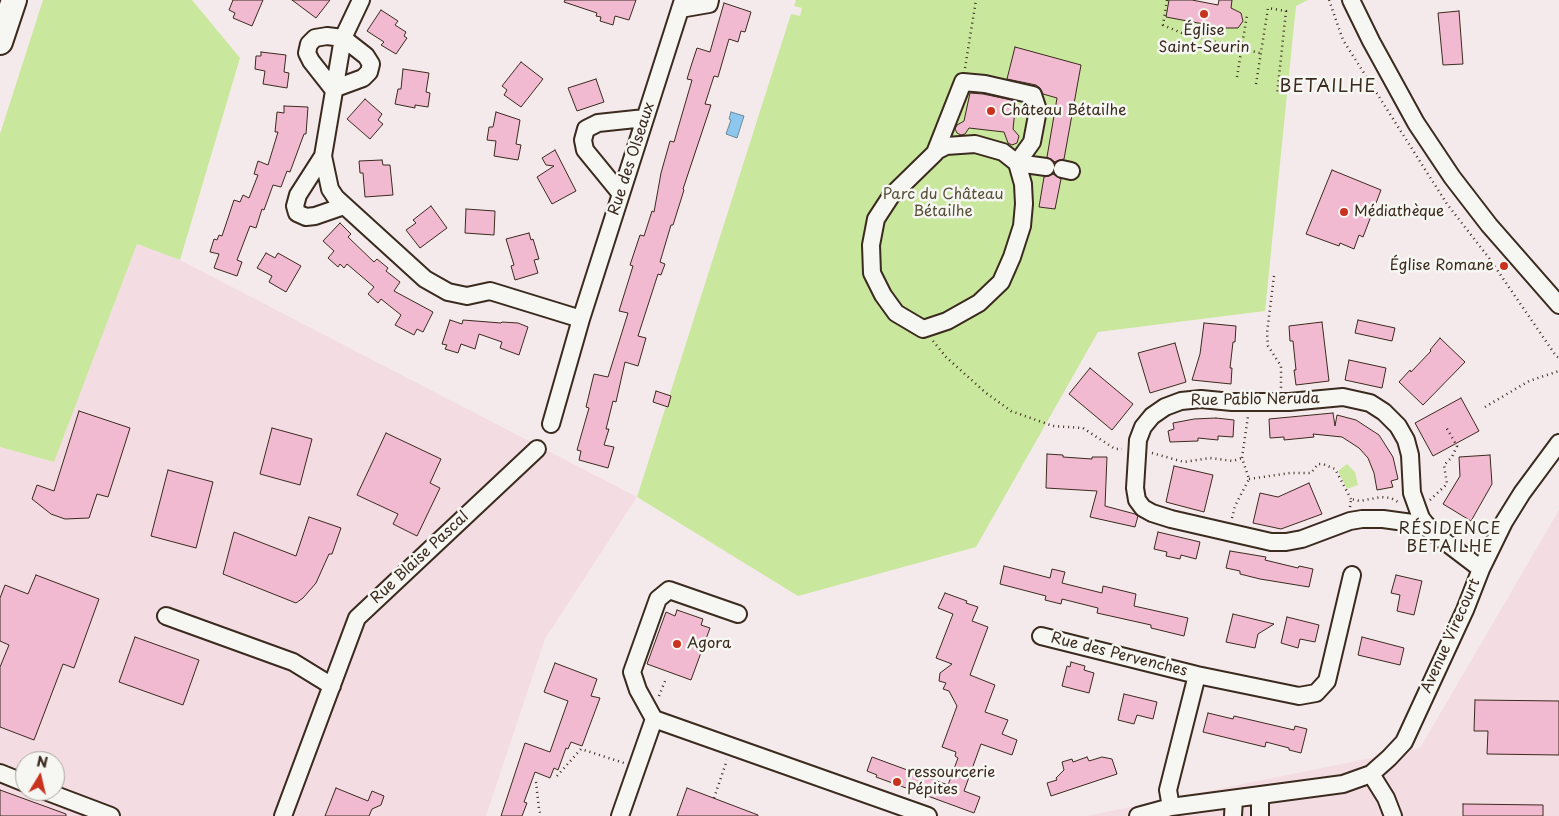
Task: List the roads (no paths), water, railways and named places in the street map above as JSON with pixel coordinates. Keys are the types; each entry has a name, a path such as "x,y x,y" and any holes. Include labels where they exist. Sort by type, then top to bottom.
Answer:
{"highway":[{"path":"0,42 14,0"}],"street":[{"path":"361,0 343,38 333,89 324,156 330,189 336,198 425,279 448,292 467,296 490,291 581,319"},
{"path":"681,4 709,4 710,0"},
{"path":"1352,0 1371,41 1416,123 1448,171 1489,225 1559,305"},
{"name":"Rue des OIseaux","path":"551,424 581,319 681,4"},
{"path":"327,36 343,38 366,56 370,64 369,72 363,78 333,89 307,53 309,44 315,38 327,36"},
{"path":"936,150 946,146 975,144 1003,152 1016,163 1023,184 1024,204 1022,226 1012,257 1001,282 979,303 947,321 923,328 896,313 883,295 872,273 871,245 876,219 891,196 916,174 936,150 963,82 985,84 1033,95 1038,110 1032,142 1016,163"},
{"path":"621,194 585,150 583,140 586,129 598,123 645,118"},
{"path":"324,156 298,195 295,206 297,213 306,217 315,216 344,206"},
{"path":"1016,163 1046,167"},
{"name":"Rue Pablo Neruda","path":"1427,525 1383,519 1362,519 1350,521 1302,538 1286,542 1271,542 1171,519 1152,513 1143,508 1136,500 1138,440 1143,427 1152,416 1165,407 1181,401 1201,399 1280,402 1344,397 1370,403 1384,412 1398,426 1406,440 1410,455 1412,493 1421,518 1427,525 1431,531 1481,569"},
{"name":"Avenue Virecourt","path":"1371,774 1404,742 1465,610 1481,569 1514,504 1559,443"},
{"name":"Rue Blaise Pascal","path":"283,816 357,618 538,449"},
{"name":"Rue des Pervenches","path":"1041,636 1197,675 1299,696 1316,693 1327,681 1332,666 1352,575"},
{"path":"738,614 669,590 658,598 632,672 638,690 654,719 928,816"},
{"path":"166,616 294,662 332,686"},
{"name":"Rue des Pervenches","path":"1171,807 1168,790 1197,675"},
{"path":"620,816 654,719"},
{"path":"0,773 15,779"},
{"path":"1138,816 1171,807 1343,784 1371,774 1386,798 1393,816"},
{"path":"1260,796 1260,816"},
{"path":"65,799 111,816"},
{"path":"1233,816 1234,799"}],"water":[{"path":"731,112 744,116 737,138 726,134 731,120 729,119"}],"place":[{"name":"Église Saint-Seurin","path":"1204,14"},
{"name":"Château Bétailhe","path":"991,111"},
{"name":"Médiathèque","path":"1344,212"},
{"name":"Église Romane","path":"1504,266"},
{"name":"Agora","path":"677,644"},
{"name":"ressourcerie Pépites","path":"897,782"}],"district":[{"name":"BETAILHE","path":"1328,87"},
{"name":"RÉSIDENCE BETAILHE","path":"1450,539"}],"park label":[{"name":"Parc du Château Bétailhe","path":"943,204"}]}
